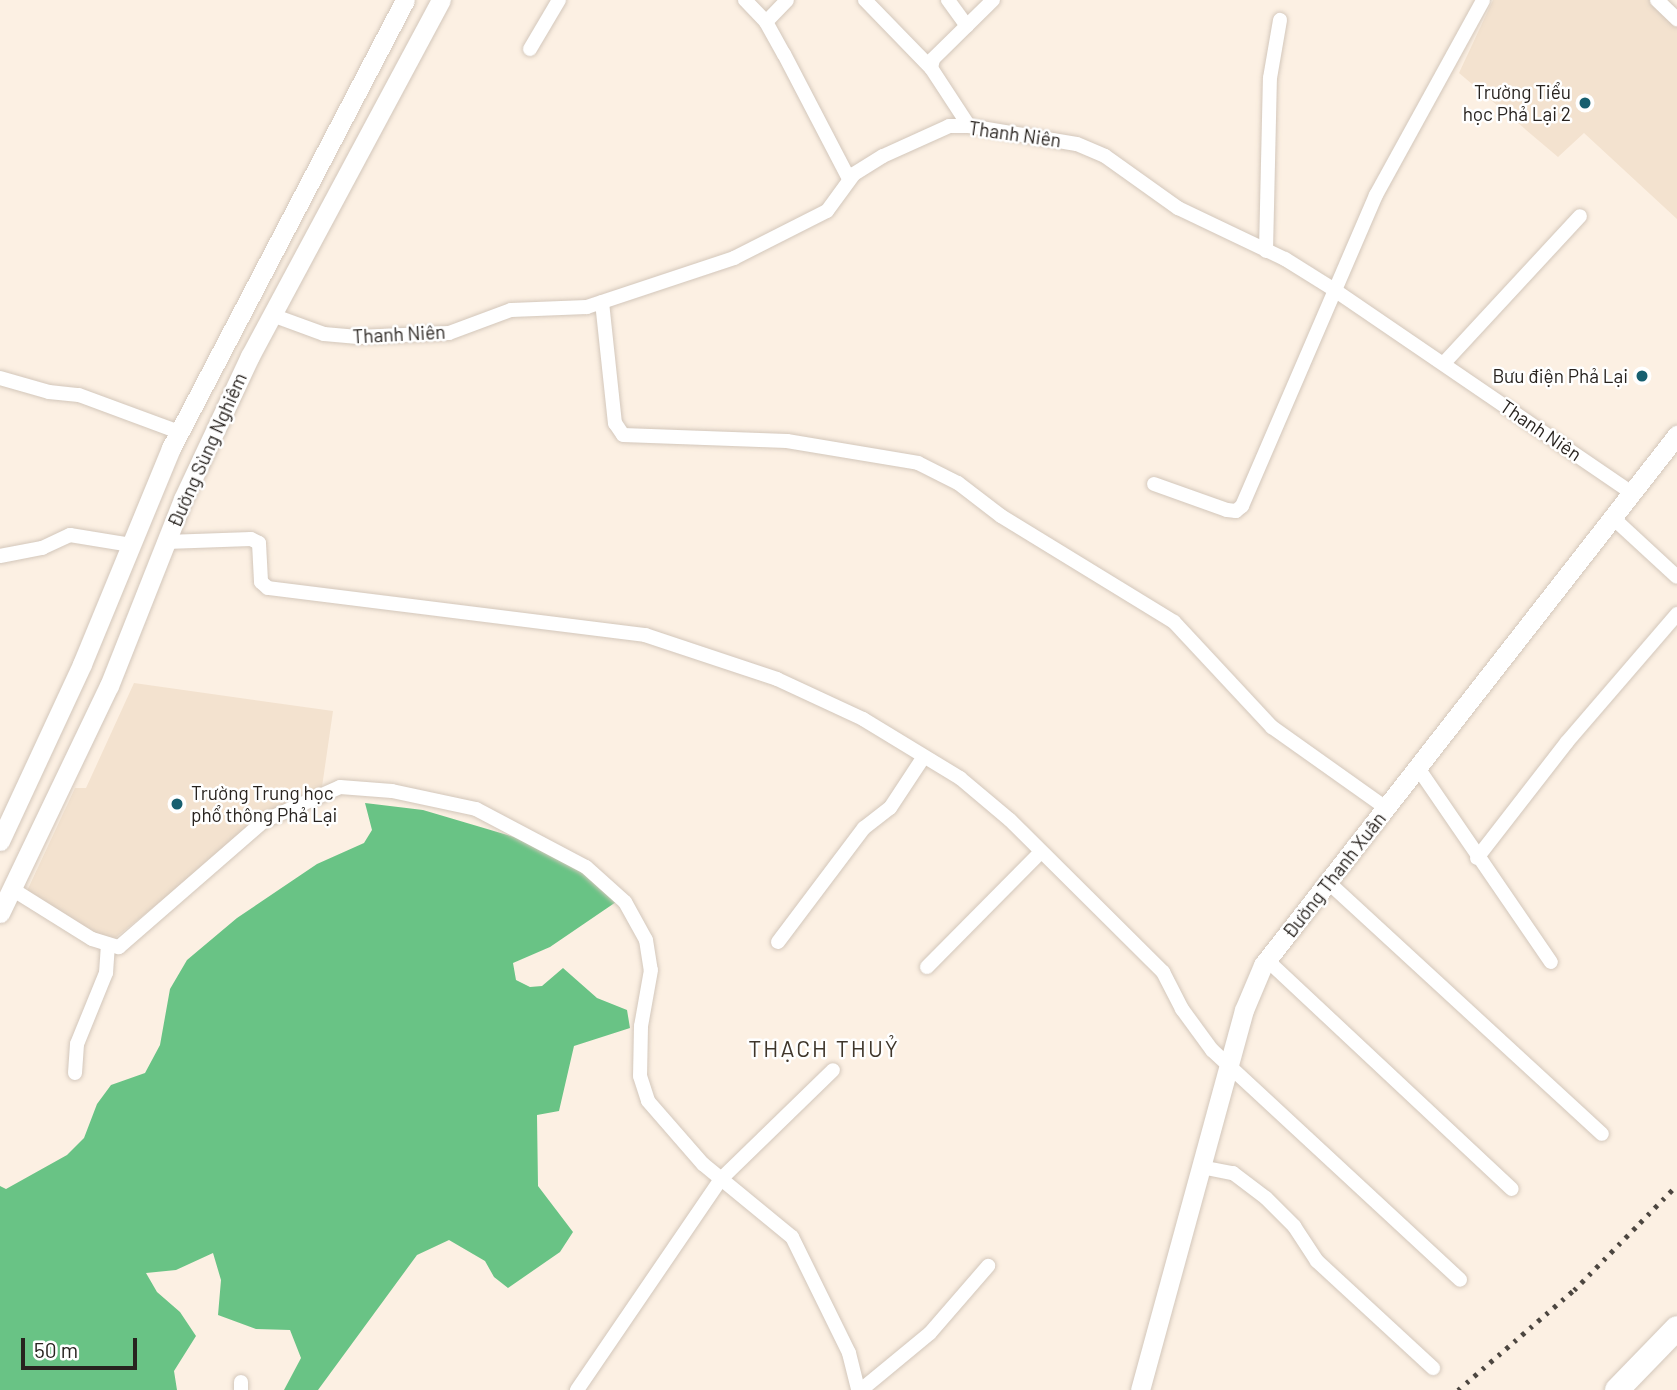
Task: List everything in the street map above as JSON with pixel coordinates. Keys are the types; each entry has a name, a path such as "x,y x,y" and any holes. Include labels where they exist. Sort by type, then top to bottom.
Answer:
{"highway":[{"path":"1617,1390 1677,1328"}],"street":[{"name":"Đường Sùng Nghiêm","path":"0,841 178,432 405,0"},
{"name":"Đường Sùng Nghiêm","path":"0,913 109,686 166,542 272,315 442,0"},
{"path":"530,49 559,0"},
{"path":"745,0 766,22 849,179"},
{"path":"766,22 788,0"},
{"path":"865,0 930,68 969,126"},
{"path":"948,0 967,26"},
{"path":"930,68 933,59 993,0"},
{"path":"1154,484 1227,510 1236,511 1242,506 1333,289 1376,195 1483,0"},
{"path":"1657,0 1677,19"},
{"path":"1266,251 1270,78 1280,20"},
{"name":"Thanh Niên","path":"272,315 324,334 358,337 449,332 492,313 602,302 708,270 811,221 827,211 849,179 894,151 949,126 969,126 1077,144 1105,156 1195,217 1266,251 1333,289 1631,492"},
{"path":"1444,363 1580,216"},
{"path":"602,302 615,423 623,435 787,442 918,463 958,483 1001,516 1174,622 1272,727 1386,808"},
{"path":"0,378 49,392 79,395 178,432"},
{"name":"Đường Thanh Xuân","path":"1140,1390 1244,1010 1267,960 1677,435"},
{"path":"1612,517 1677,577"},
{"path":"0,556 42,548 70,535 131,545"},
{"path":"166,542 251,539 260,543 261,582 268,588 645,635 777,679 863,719 961,779 1041,852 1163,972 1182,1009 1212,1049 1460,1280"},
{"path":"1477,858 1567,742 1677,614"},
{"path":"778,942 864,828 890,808 923,758"},
{"path":"1418,768 1477,858 1551,962"},
{"path":"12,889 108,947 119,947 264,821 340,787 392,791 476,809 586,867 613,888 635,917 651,970 641,1026 640,1076 648,1101 721,1179 792,1237 849,1353 860,1390 930,1333 988,1266"},
{"path":"927,967 1041,852"},
{"path":"1328,882 1602,1134"},
{"path":"75,1073 78,1044 106,973 108,947"},
{"path":"1267,960 1512,1189"},
{"path":"577,1390 721,1179 833,1070"},
{"path":"1201,1167 1233,1174 1266,1198 1294,1226 1317,1261 1433,1368"}],"shaded area":[{"name":"Trường Tiểu học Phả Lại 2","path":"1493,0 1650,0 1677,27 1677,219 1584,133 1558,157 1459,73"},
{"name":"Trường Trung học phổ thông Phả Lại","path":"134,683 333,711 322,787 254,819 207,864 115,938 101,937 26,893 75,788 86,788"}],"green space":[{"path":"365,803 423,810 531,842 583,871 616,902 550,947 513,963 516,980 530,987 542,986 563,968 597,998 627,1010 630,1028 574,1046 559,1111 537,1115 538,1186 573,1232 560,1252 508,1288 494,1277 485,1261 449,1240 417,1255 318,1390 284,1390 301,1358 290,1330 256,1329 218,1315 221,1280 213,1253 176,1270 146,1273 157,1292 180,1312 196,1336 174,1371 177,1390 0,1390 0,1186 6,1189 67,1155 84,1138 97,1104 111,1085 145,1073 160,1045 170,989 187,960 237,918 317,864 364,843 372,830"}],"railway":[{"path":"1458,1390 1574,1290 1677,1185"}],"place":[{"name":"Trường Tiểu học Phả Lại 2","path":"1585,103"},
{"name":"Bưu điện Phả Lại","path":"1642,376"},
{"name":"Trường Trung học phổ thông Phả Lại","path":"177,804"}],"district":[{"name":"THẠCH THUỶ","path":"824,1048"}]}
